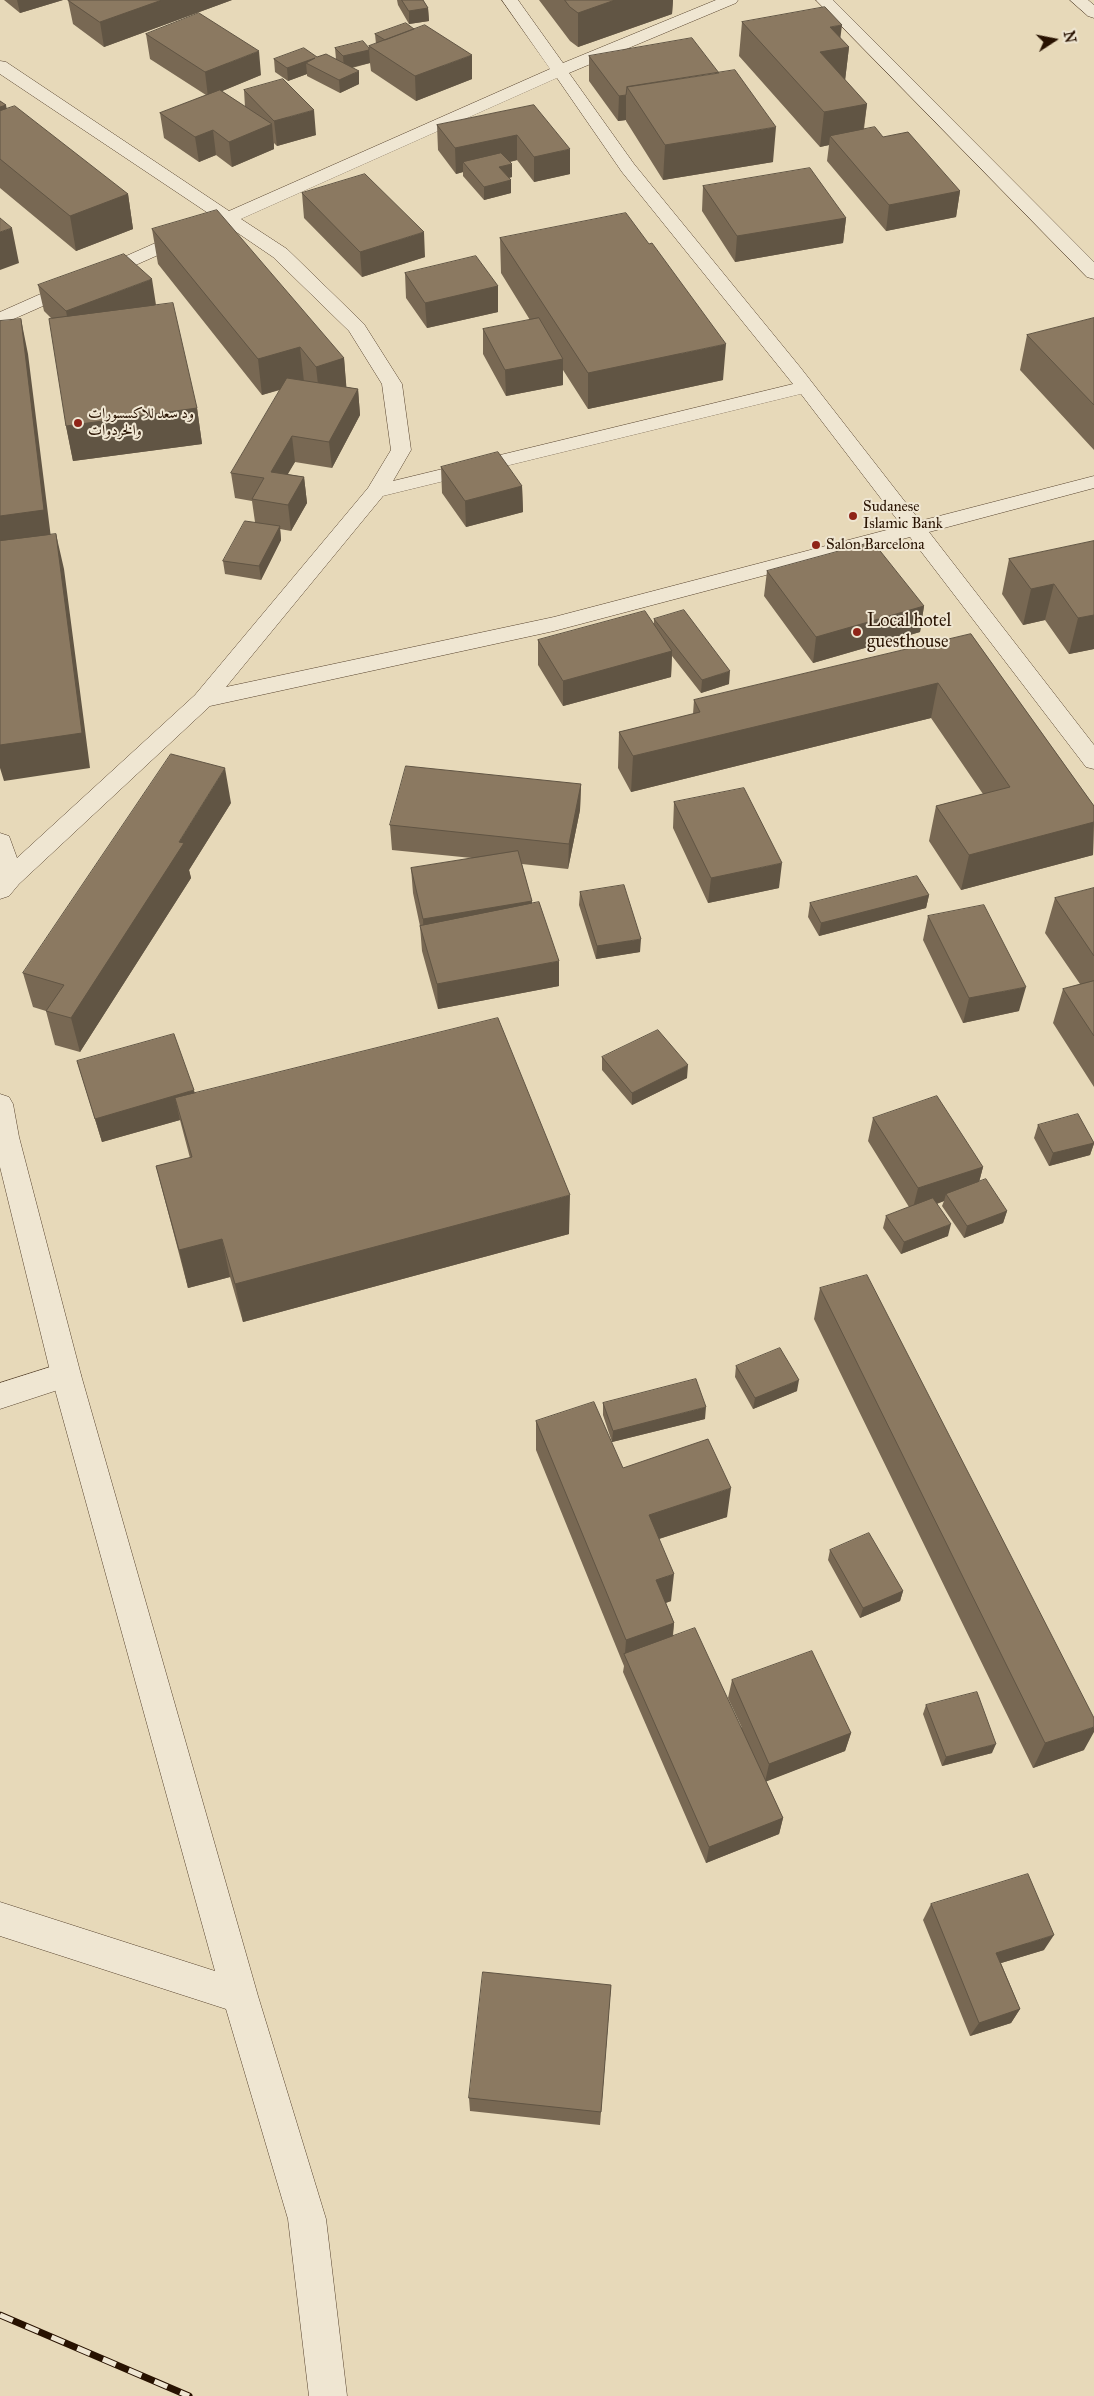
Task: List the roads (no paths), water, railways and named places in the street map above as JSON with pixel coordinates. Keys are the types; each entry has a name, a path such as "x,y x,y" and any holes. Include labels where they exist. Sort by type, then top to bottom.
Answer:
{"street":[{"path":"510,0 628,168 805,387 1094,761"},
{"path":"0,319 559,71 730,0"},
{"path":"824,0 1094,273"},
{"path":"1078,0 1094,13"},
{"path":"0,66 280,253 357,328 392,384 401,450 376,491 203,700 5,884"},
{"path":"376,491 805,387"},
{"path":"203,700 554,624 1094,482"},
{"path":"0,842 5,884"},
{"path":"0,1104 6,1138 66,1376 240,1996 307,2219 328,2396"},
{"path":"0,1396 66,1376"},
{"path":"0,1919 240,1996"}],"railway":[{"path":"0,2315 189,2396"}],"place":[{"name":"ود سعد للاكسسورات والخردوات","path":"78,423"},
{"name":"Sudanese Islamic Bank","path":"853,516"},
{"name":"Salon Barcelona","path":"816,545"},
{"name":"Local hotel guesthouse","path":"857,632"}]}
